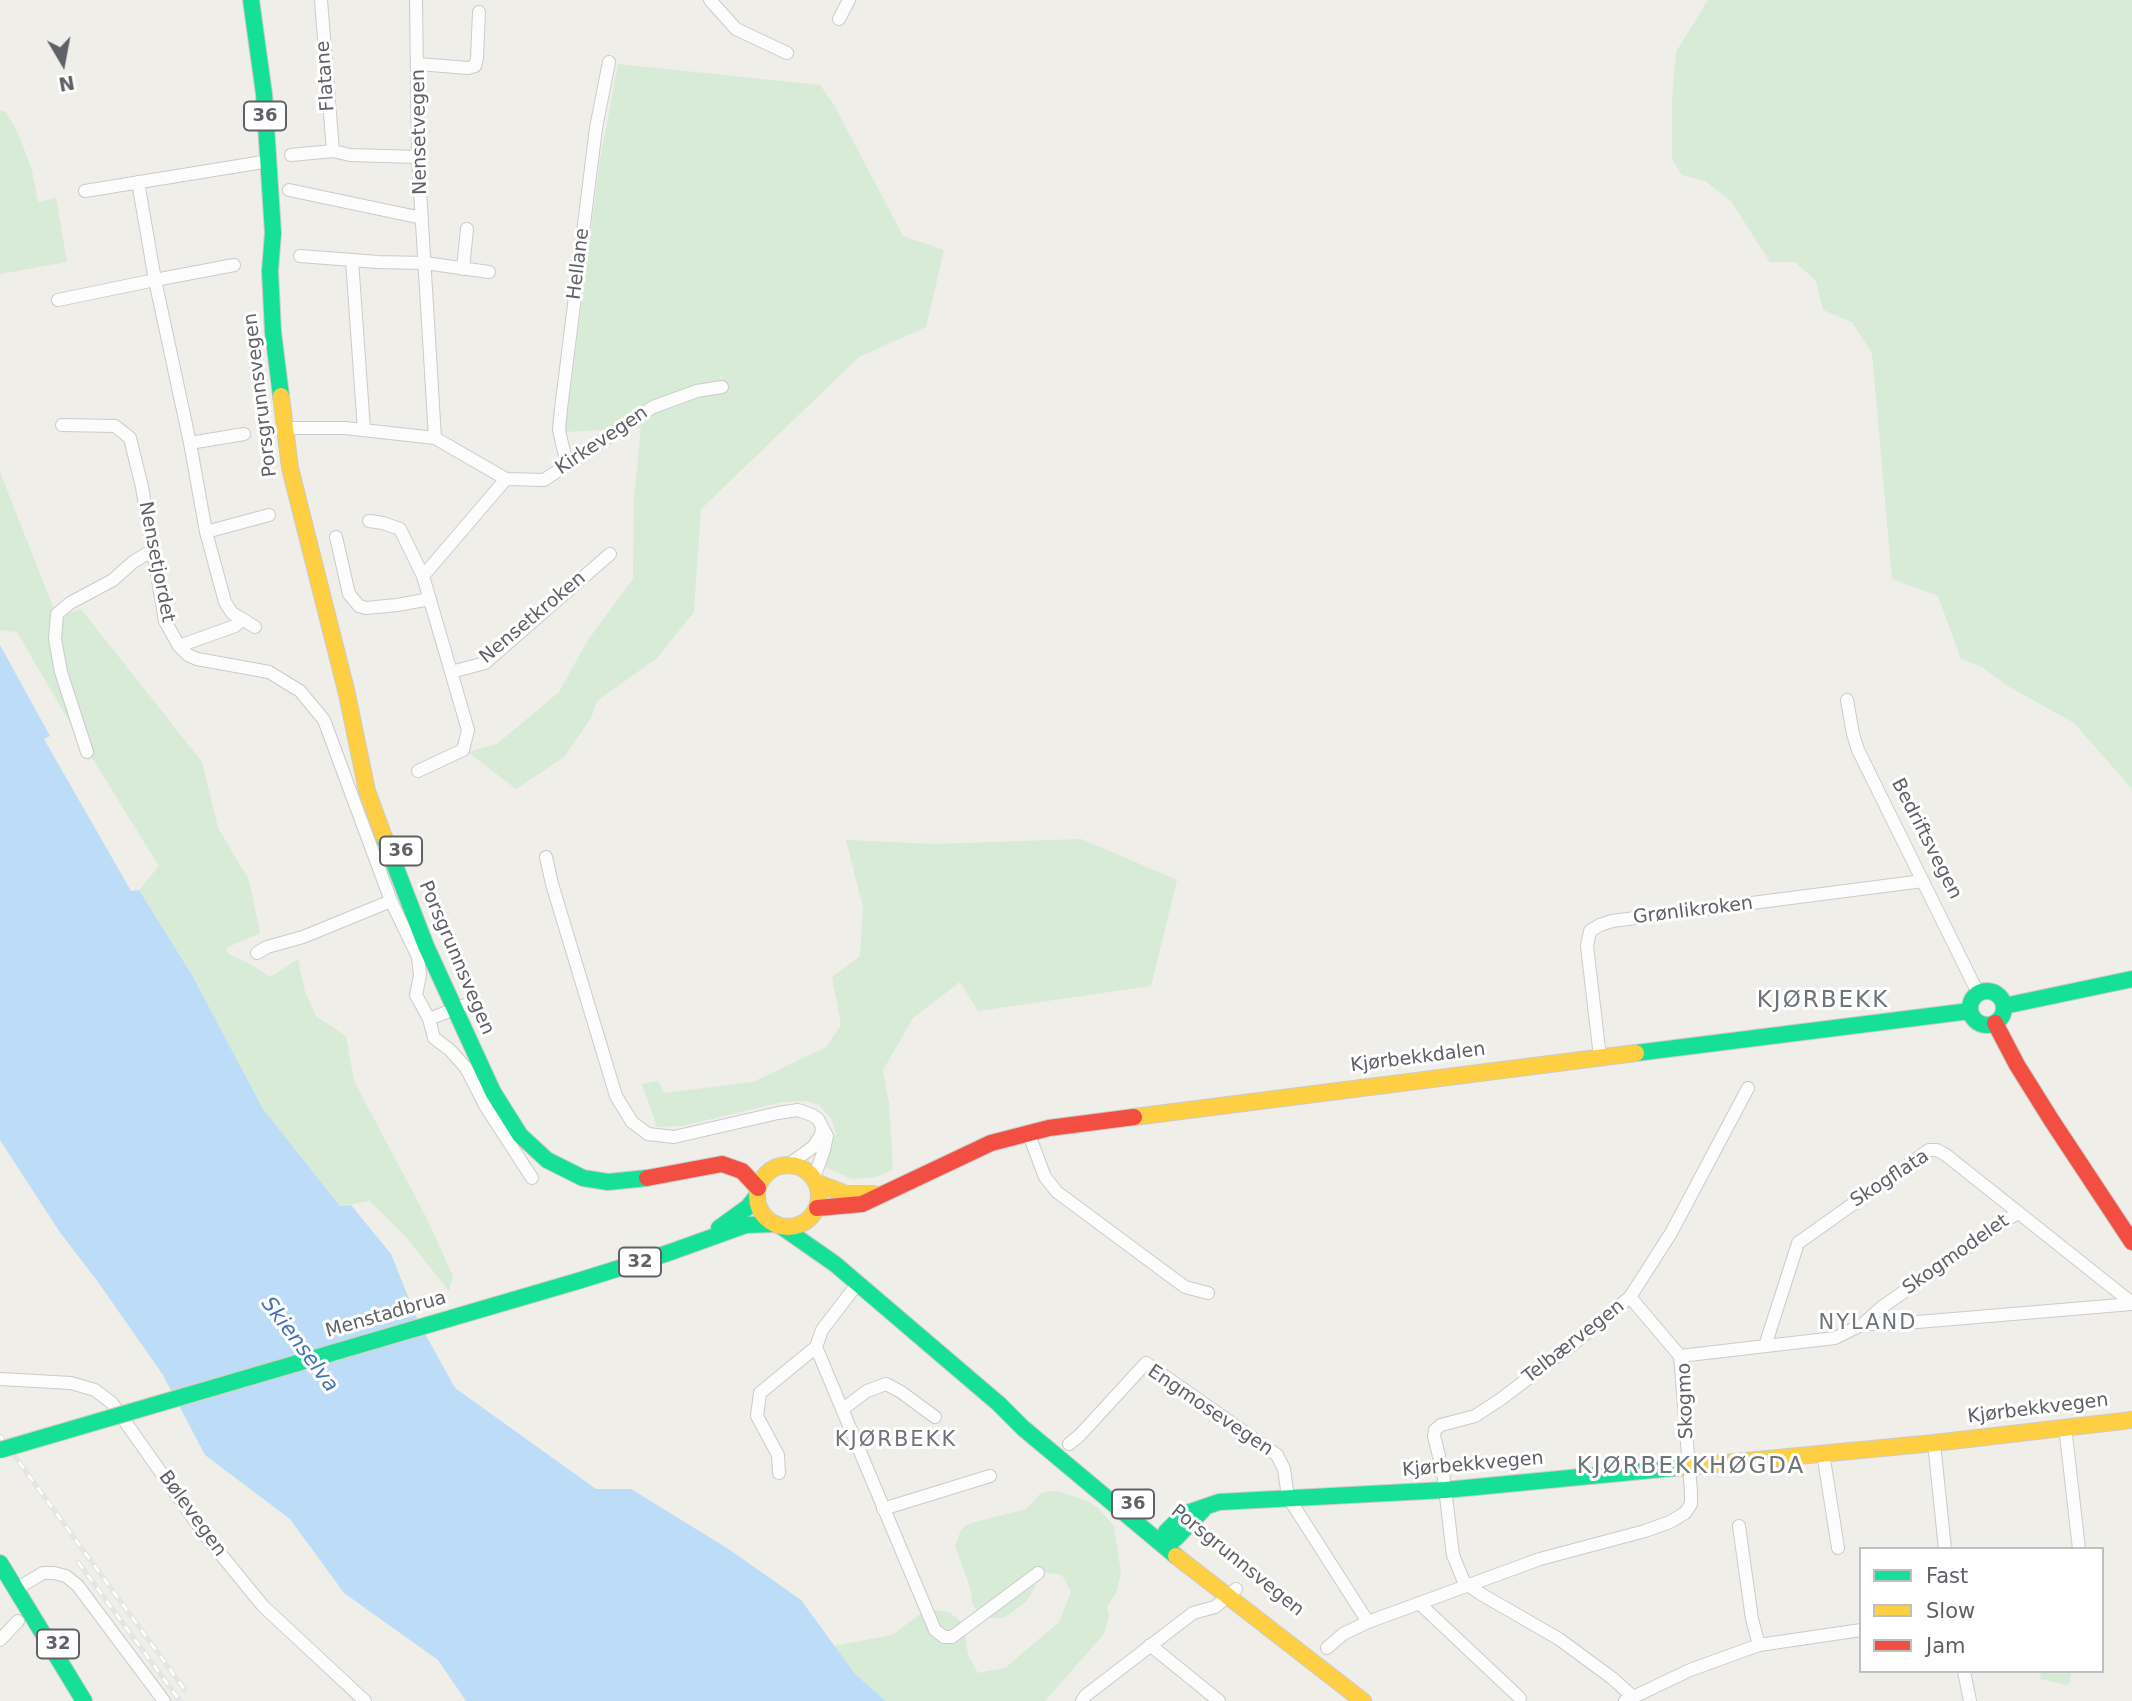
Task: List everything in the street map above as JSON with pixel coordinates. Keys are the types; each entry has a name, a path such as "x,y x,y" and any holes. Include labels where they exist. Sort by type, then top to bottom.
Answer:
{"main road":[{"name":"Porsgrunnsvegen","path":"251,0 264,94 269,161 273,233 271,313 304,530 312,549 372,805 413,916 459,1007 502,1108 520,1135 539,1154 559,1168 583,1178 621,1182 722,1164 742,1171 757,1192"},
{"path":"2004,1006 2132,979"},
{"path":"1983,991 1994,993 2004,1006 2003,1013 1995,1023 1977,1022 1970,1012 1971,1001 1983,991"},
{"name":"Kjørbekkdalen","path":"815,1211 862,1204 974,1150 1028,1132 1600,1056 1970,1012"},
{"path":"1995,1023 2052,1121 2132,1242"},
{"name":"Porsgrunnsvegen","path":"663,1173 706,1157 733,1154 780,1167"},
{"path":"757,1192 761,1181 780,1167"},
{"name":"36","path":"780,1167 803,1168 815,1180 820,1196 815,1211"},
{"name":"Kjørbekkdalen","path":"815,1180 846,1194 884,1195"},
{"name":"36","path":"757,1192 760,1209 778,1226"},
{"name":"Menstadbrua","path":"701,1240 748,1207 757,1192"},
{"name":"Porsgrunnsvegen","path":"815,1211 821,1240 835,1264"},
{"path":"778,1226 796,1226 815,1211"},
{"name":"Menstadbrua","path":"0,1450 668,1254 746,1225 778,1226"},
{"name":"Porsgrunnsvegen","path":"778,1226 835,1264 999,1404 1062,1447 1232,1593 1371,1700"},
{"name":"Kjørbekkvegen","path":"1168,1538 1210,1504 1288,1497 1445,1490 1934,1443 2132,1420"},
{"name":"32","path":"0,1563 84,1701"},
{"name":"32","path":"16,1589 32,1606 98,1701"}],"street":[{"name":"Flatane","path":"321,0 333,151"},
{"name":"Nensetvegen","path":"416,0 419,64 418,157 436,438"},
{"path":"710,0 736,29 788,53"},
{"path":"839,19 849,0"},
{"path":"419,64 468,68 475,66 480,12"},
{"name":"Hellane","path":"568,465 560,437 561,409 596,128 610,62"},
{"path":"291,155 333,151 350,155 418,157"},
{"path":"85,191 269,161"},
{"path":"138,182 206,532 225,602 232,612 255,627"},
{"path":"289,190 422,218"},
{"path":"463,269 467,229"},
{"path":"300,256 425,263 489,272"},
{"path":"352,260 364,430"},
{"path":"58,300 234,265"},
{"name":"Kirkevegen","path":"290,427 364,430 436,438 506,479 544,480 653,407 697,391 722,387"},
{"name":"Nensetjordet","path":"62,425 115,426 130,438 142,487 165,621 179,646 197,659 269,673 300,691 324,720 391,901 418,957 420,975 416,995 429,1019"},
{"path":"190,443 244,434"},
{"path":"423,576 506,479"},
{"path":"206,532 269,515"},
{"path":"369,522 383,523 400,529 423,576 468,730 463,750 418,771"},
{"path":"336,537 349,594 359,606 366,608 397,605 430,599"},
{"path":"87,752 61,672 55,639 57,614 70,603 113,580 133,562 153,550"},
{"name":"Nensetkroken","path":"451,672 485,663 610,554"},
{"path":"179,646 235,626 243,619"},
{"name":"Bedriftsvegen","path":"1847,700 1858,750 1978,993"},
{"path":"546,857 555,895 617,1096 632,1122 648,1134 674,1137 798,1110 813,1115 827,1136 815,1180"},
{"name":"Grønlikroken","path":"1600,1056 1587,946 1590,931 1600,925 1612,921 1923,881"},
{"path":"257,953 391,901"},
{"path":"429,1019 459,1007"},
{"name":"Porsgrunnsvegen","path":"429,1019 434,1038 450,1050 466,1069 486,1107 532,1178"},
{"name":"Telbærvegen","path":"1445,1490 1435,1430 1448,1422 1475,1416 1502,1398 1630,1297 1667,1242 1748,1088"},
{"path":"780,1167 813,1147 821,1135 822,1126"},
{"path":"1028,1132 1045,1177 1057,1192 1185,1287 1208,1293"},
{"name":"Skogflata","path":"1765,1346 1798,1243 1923,1153 1937,1150 2132,1304"},
{"name":"Skogmodelet","path":"1863,1324 1882,1307 2017,1213"},
{"path":"779,1472 778,1455 757,1416 760,1393 816,1347 822,1330 858,1283"},
{"path":"1630,1297 1680,1356"},
{"name":"Skogmo","path":"1326,1648 1342,1634 1368,1622 1540,1559 1645,1531 1685,1513 1691,1504 1680,1356 1835,1338 1863,1324 1894,1324 2132,1304"},
{"path":"816,1347 935,1630 944,1637 952,1637 1038,1573"},
{"name":"Engmosevegen","path":"1069,1444 1146,1363 1277,1455 1283,1469 1288,1497 1368,1622"},
{"name":"Bølevegen","path":"0,1379 71,1383 95,1390 113,1404 205,1535 262,1606 365,1701"},
{"path":"843,1409 867,1391 886,1384 935,1417"},
{"path":"2065,1426 2079,1547"},
{"path":"1934,1443 1945,1547"},
{"path":"1823,1453 1838,1548"},
{"path":"883,1509 990,1476"},
{"path":"1445,1490 1452,1555 1460,1577 1468,1585 1559,1639 1612,1678 1629,1698 1709,1662 1759,1645 1859,1630"},
{"path":"1739,1526 1752,1619 1759,1645"},
{"path":"16,1589 43,1573 66,1576 78,1586 164,1701"},
{"path":"1082,1701 1193,1613 1214,1607 1232,1593"},
{"path":"1419,1603 1520,1698"},
{"path":"0,1640 18,1621"},
{"path":"1150,1645 1219,1701"},
{"path":"1964,1673 1970,1701"}],"green space":[{"path":"1708,0 2132,0 2132,789 2074,723 2006,685 1982,667 1961,659 1938,596 1892,579 1872,353 1852,322 1823,310 1816,281 1795,262 1770,262 1731,201 1705,181 1682,175 1672,159 1672,100 1676,52"},
{"path":"618,64 820,85 834,105 903,236 944,250 926,327 859,357 701,509 694,612 657,658 597,701 591,718 564,757 516,789 468,752 497,744 559,692 588,640 633,579 634,498 641,428 565,432 600,160"},
{"path":"0,110 6,112 18,133 32,170 38,202 56,198 67,262 0,274"},
{"path":"0,472 57,617 81,609 202,762 218,828 249,880 260,933 226,948 229,954 270,977 298,959 305,992 316,1016 346,1036 354,1081 426,1217 453,1276 449,1291 405,1236 370,1201 340,1206 263,1109 192,975 139,890 159,866 17,632 0,630"},
{"path":"1081,839 1177,880 1151,986 978,1011 960,982 913,1018 883,1070 889,1103 893,1170 876,1177 852,1179 824,1166 836,1133 831,1118 819,1105 806,1101 782,1102 682,1126 657,1127 642,1084 658,1081 664,1093 753,1082 826,1047 841,1025 832,977 860,956 863,908 846,840 936,844"},
{"path":"1058,1491 1089,1502 1114,1526 1121,1573 1116,1593 1107,1607 1109,1616 1104,1634 1045,1701 886,1701 855,1674 834,1646 892,1635 923,1612 949,1612 963,1623 968,1655 978,1673 1005,1668 1059,1622 1071,1592 1062,1575 1036,1571 1035,1587 1026,1602 1004,1618 987,1618 973,1606 970,1587 955,1546 961,1530 968,1524 1026,1509 1040,1494"},
{"path":"2041,1673 2071,1673 2068,1685 2040,1679"}],"water":[{"name":"Skienselva","path":"0,645 50,736 44,739 131,891 139,890 192,975 263,1109 340,1206 351,1205 391,1254 418,1321 455,1388 596,1489 631,1489 730,1550 801,1600 855,1674 886,1701 466,1701 438,1660 344,1593 290,1519 205,1455 163,1375 59,1231 0,1140"}],"railway":[{"path":"0,1436 185,1690"},
{"path":"78,1562 180,1701"}],"traffic: fast":[{"path":"251,0 264,94 273,233 270,271 273,332 281,396"},
{"path":"384,837 426,946 493,1092 520,1135 547,1160 583,1178 608,1182 647,1178"},
{"path":"2004,1006 2132,979"},
{"path":"1987,991 1999,996 2004,1008 1999,1020 1987,1025 1975,1020 1970,1008 1975,996 1987,991"},
{"path":"1636,1053 1970,1011"},
{"path":"719,1228 748,1207 757,1196"},
{"path":"578,1281 746,1225 775,1224"},
{"path":"782,1227 835,1264 999,1404 1023,1428 1176,1556"},
{"path":"0,1450 578,1281"},
{"path":"1162,1544 1166,1532 1184,1514 1219,1502 1445,1490 1684,1467"},
{"path":"1162,1544 1175,1539 1203,1510"},
{"path":"0,1563 84,1701"}],"traffic: slow":[{"path":"281,396 290,468 347,694 367,791 384,837"},
{"path":"1134,1117 1636,1053"},
{"path":"782,1165 794,1165 810,1174 817,1184 819,1196 817,1208 810,1218 794,1227 782,1227 771,1222 762,1213 757,1202 757,1190 762,1179 771,1170 782,1165"},
{"path":"817,1183 846,1194 874,1194"},
{"path":"1684,1467 1934,1443 2132,1420"},
{"path":"1176,1556 1363,1701"}],"traffic: jam":[{"path":"1995,1023 2052,1121 2132,1242"},
{"path":"817,1208 862,1204 991,1143 1049,1128 1134,1117"},
{"path":"647,1178 722,1164 742,1171 758,1188"}],"district":[{"name":"KJØRBEKK","path":"1823,1001"},
{"name":"NYLAND","path":"1868,1324"},
{"name":"KJØRBEKK","path":"896,1441"},
{"name":"KJØRBEKKHØGDA","path":"1691,1467"}]}
